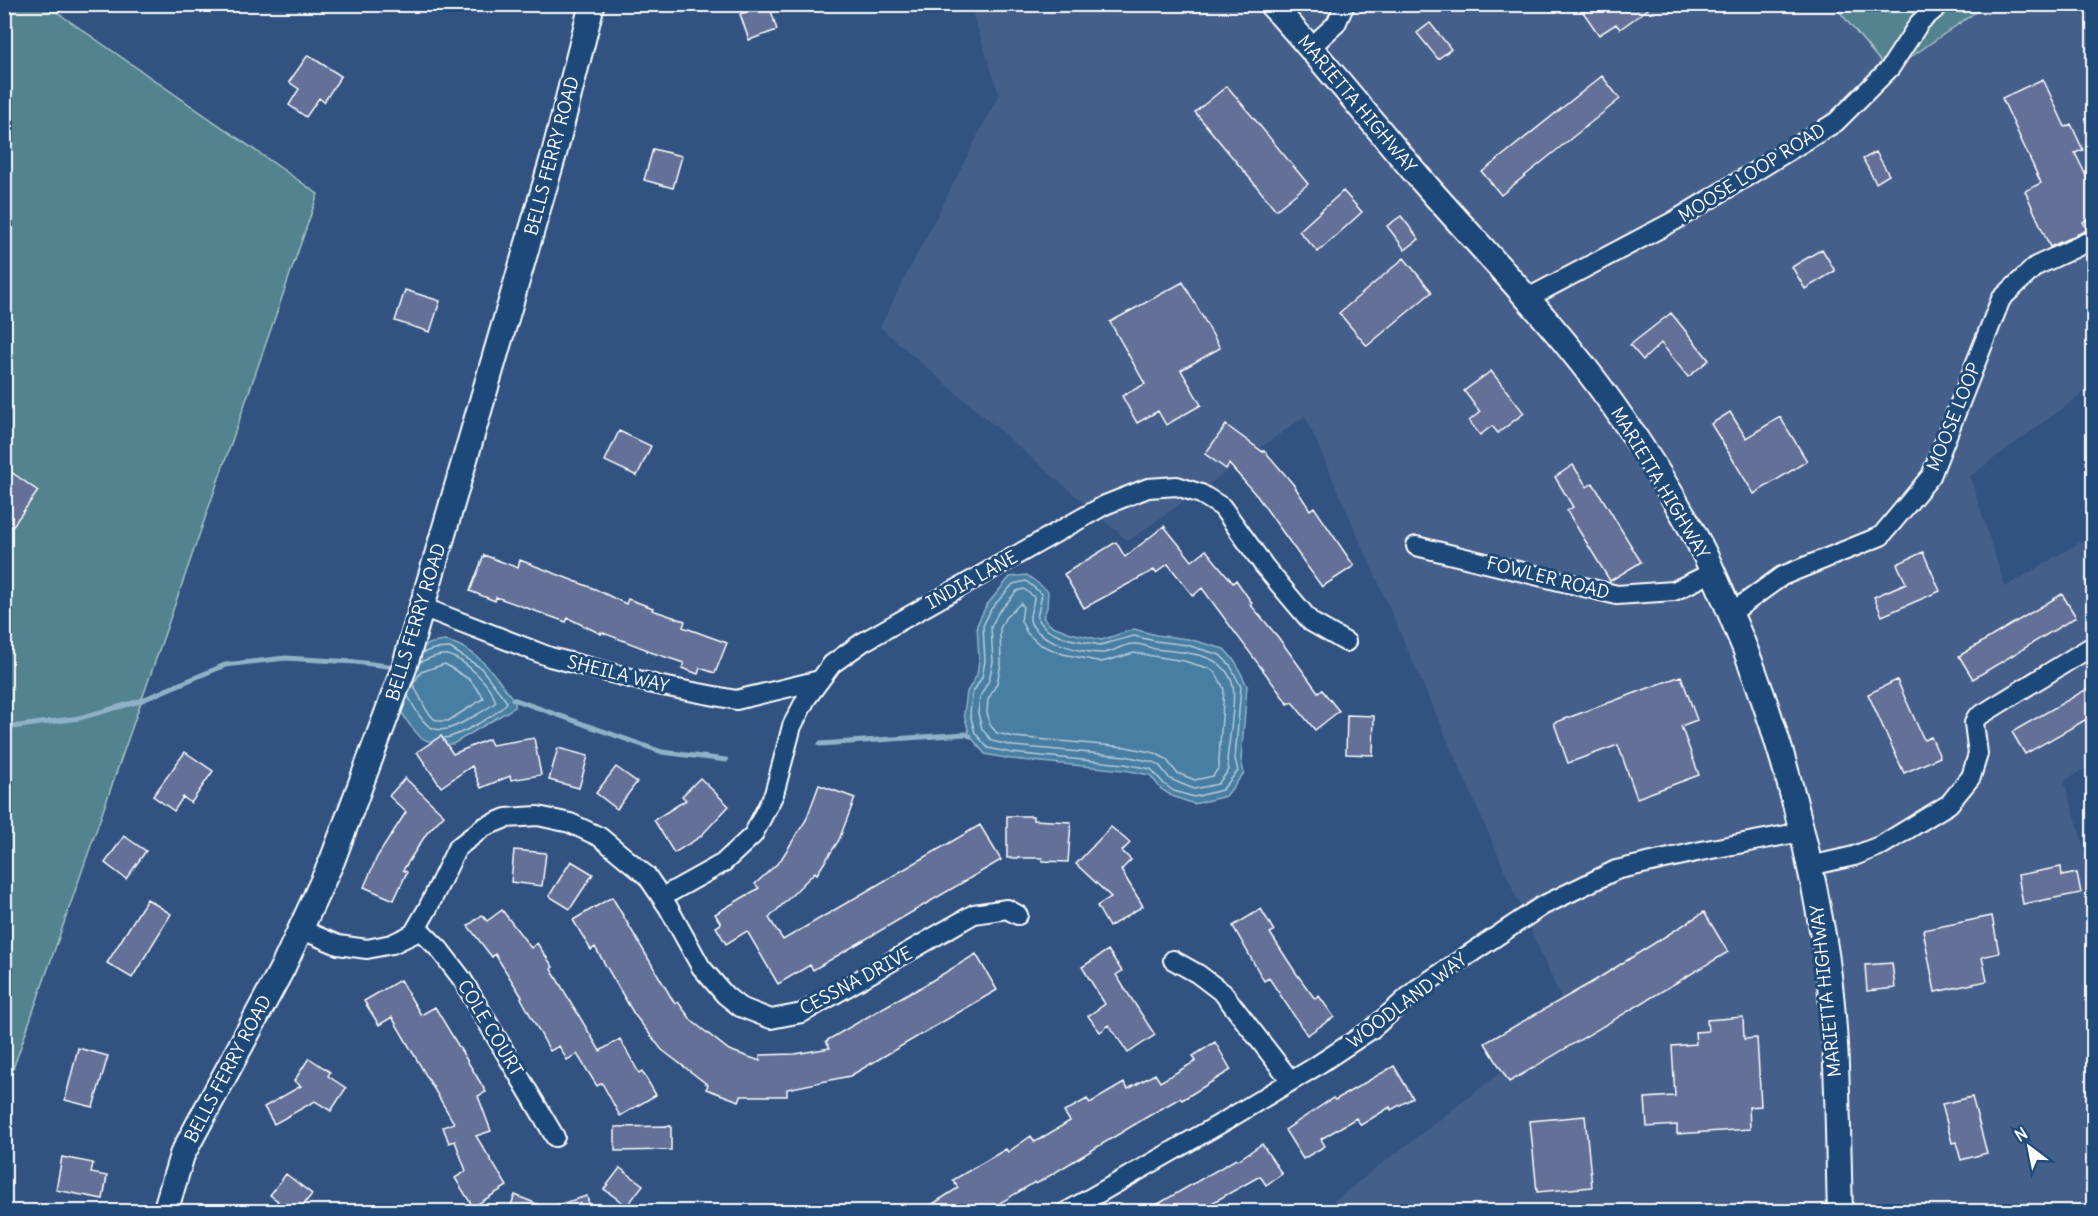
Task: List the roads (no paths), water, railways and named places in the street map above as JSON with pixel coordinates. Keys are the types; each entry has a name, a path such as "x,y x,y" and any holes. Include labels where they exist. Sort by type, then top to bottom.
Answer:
{"main road":[{"name":"BELLS FERRY ROAD","path":"165,1212 182,1155 272,988 332,861 404,668 554,154 592,4"},
{"name":"MARIETTA HIGHWAY","path":"1271,4 1311,47 1423,182 1528,298 1611,403 1669,491 1695,535 1713,572 1767,704 1810,866 1824,938 1833,1023 1840,1212"}],"street":[{"path":"1311,47 1336,24 1345,4"},
{"name":"MOOSE LOOP ROAD","path":"1528,298 1674,221 1836,122 1890,68 1920,22 1941,4"},
{"name":"MOOSE LOOP","path":"1731,613 1782,576 1881,536 1931,476 2001,299 2036,266 2094,239"},
{"name":"INDIA LANE","path":"662,897 723,863 753,835 774,794 792,726 806,699 832,664 862,642 1105,505 1148,488 1177,486 1201,494 1222,507 1265,567 1311,622 1347,642"},
{"name":"FOWLER ROAD","path":"1416,546 1617,595 1674,591 1713,572"},
{"name":"SHEILA WAY","path":"422,607 550,657 657,685 736,700 820,680"},
{"path":"1810,866 1854,856 1882,845 1949,804 1971,777 1978,754 1974,723 1976,718 2094,645"},
{"name":"CESSNA DRIVE","path":"300,929 338,945 367,950 402,939 412,934 417,927 457,848 484,828 506,818 538,816 570,823 600,837 647,876 662,897 701,967 740,1007 771,1019 802,1013 974,914 1007,909 1017,915"},
{"name":"WOODLAND WAY","path":"1066,1212 1291,1081 1372,1029 1417,989 1552,901 1616,870 1802,832"},
{"name":"COLE COURT","path":"417,927 439,949 462,979 555,1137"},
{"path":"1173,960 1198,974 1222,993 1291,1081"}],"water":[{"path":"1027,575 1048,591 1047,608 1043,617 1050,625 1071,633 1102,640 1134,629 1156,635 1188,639 1224,649 1235,661 1247,686 1241,760 1244,773 1226,796 1194,804 1172,796 1161,789 1150,775 985,754 970,736 964,714 967,692 977,675 979,660 977,625 986,606 1010,577"},
{"path":"445,641 457,644 486,665 515,702 515,707 453,744 435,744 421,738 397,705 409,652 432,643"}],"waterway":[{"path":"4,728 79,718 140,701 225,665 285,658 396,667"},
{"path":"513,699 662,752 726,760"},
{"path":"820,744 966,734 970,736"}]}
